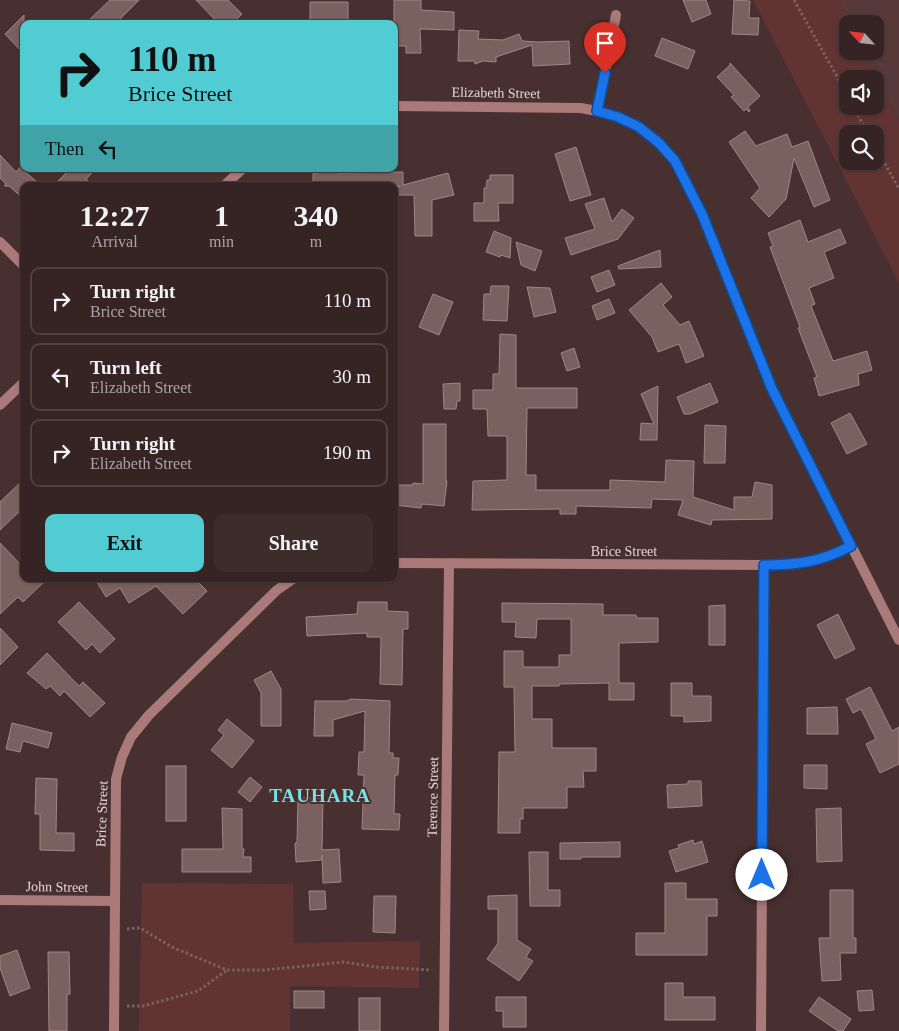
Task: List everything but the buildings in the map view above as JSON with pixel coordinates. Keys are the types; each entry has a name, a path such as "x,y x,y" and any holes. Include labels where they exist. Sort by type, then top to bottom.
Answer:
{"street":[{"path":"597,111 616,15"},
{"name":"Elizabeth Street","path":"398,106 565,107 597,111 618,117 639,127 659,143 675,161 702,214 772,389 899,640"},
{"path":"228,182 239,172"},
{"path":"0,242 20,262"},
{"path":"0,405 20,386"},
{"name":"Brice Street","path":"398,563 787,565 813,562 834,555 851,546"},
{"name":"Terence Street","path":"444,1031 449,564"},
{"path":"761,1031 764,565"},
{"name":"Brice Street","path":"114,1031 116,779 122,757 131,737 149,715 277,590 289,582"},
{"name":"John Street","path":"0,900 114,901"}],"path":[{"path":"794,0 839,80"},
{"path":"884,162 899,189"},
{"path":"114,929 140,928 172,947 227,970 264,970 343,962 377,967 445,971"},
{"path":"114,1006 143,1006 198,991 227,970"}],"shaded area":[{"path":"753,0 839,0 846,15 839,15 839,60 868,60 874,70 839,70 839,115 884,115 884,91 899,121 899,283 841,170 884,170 884,125 839,125 839,167"},
{"path":"839,0 899,0 899,121 884,91 884,70 874,70 868,60 884,60 884,15 846,15"},
{"path":"142,883 293,884 294,943 420,941 419,988 290,986 290,1031 139,1031"}],"district":[{"name":"TAUHARA","path":"320,795"}],"route":[{"path":"605,73 597,111 618,117 639,127 659,143 675,161 702,214 772,389 851,546 834,555 813,562 764,565 762,875"}]}
